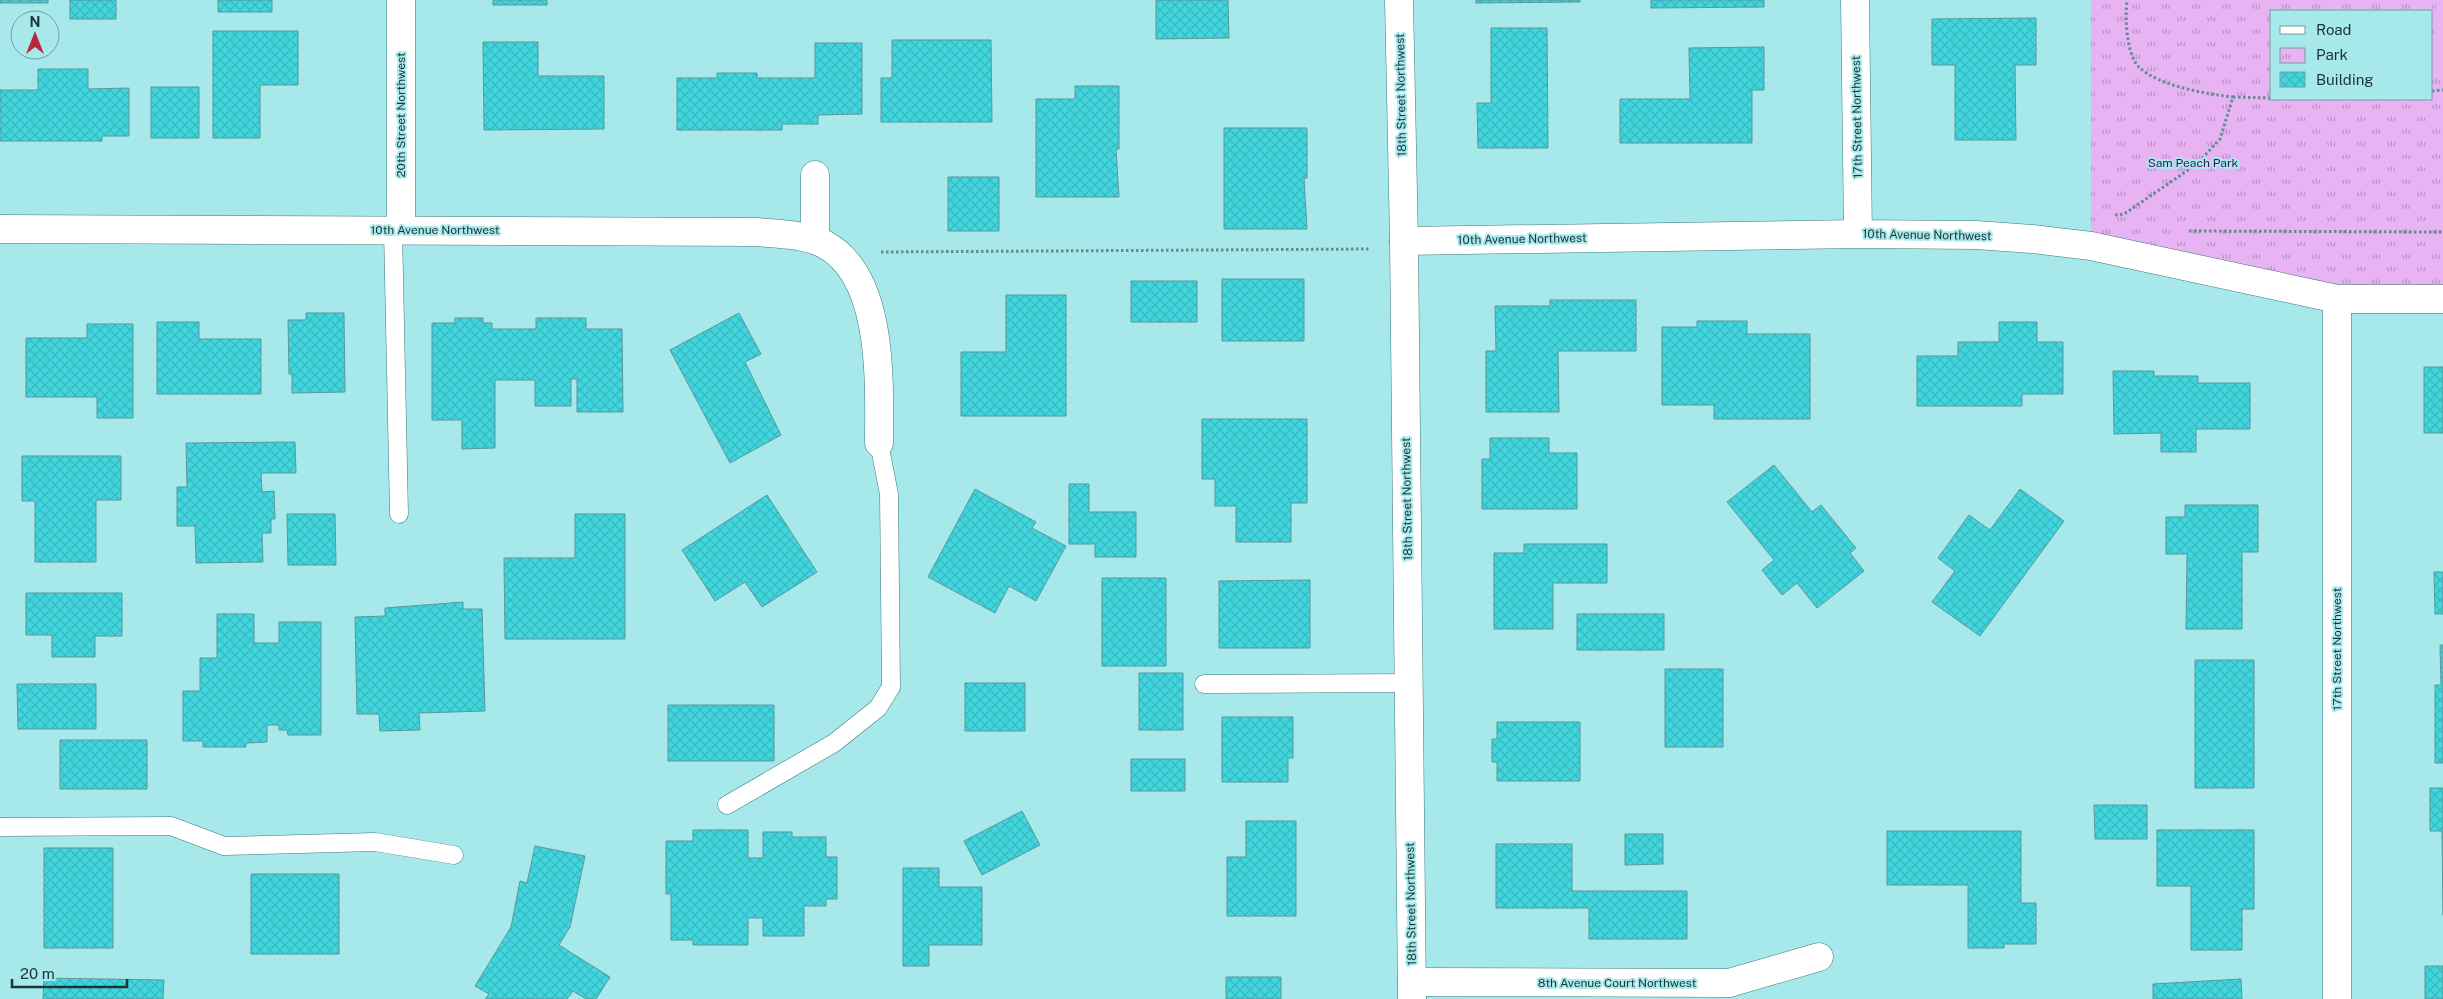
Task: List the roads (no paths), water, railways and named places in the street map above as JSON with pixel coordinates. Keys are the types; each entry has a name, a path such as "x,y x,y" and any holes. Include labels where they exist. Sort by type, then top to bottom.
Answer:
{"street":[{"name":"20th Street Northwest","path":"397,230 401,0"},
{"name":"18th Street Northwest","path":"1399,0 1404,241 1412,991"},
{"name":"17th Street Northwest","path":"1855,0 1858,234"},
{"path":"815,175 825,246 844,258 854,275 866,300 877,344 879,444"},
{"name":"10th Avenue Northwest","path":"0,229 757,232 788,235 825,246"},
{"name":"10th Avenue Northwest","path":"1404,241 1858,234 1976,235 2062,242 2132,254 2214,274 2261,281 2337,298 2443,299"},
{"name":"17th Street Northwest","path":"2337,298 2337,999"},
{"name":"8th Avenue Court Northwest","path":"1412,991 1729,983 1819,957"}],"lane":[{"path":"397,230 399,514"},
{"path":"727,805 834,743 878,708 891,687 889,494 879,444"},
{"path":"1204,684 1409,683"},
{"path":"0,827 171,826 224,846 375,842 454,855"}],"park label":[{"name":"Sam Peach Park","path":"2193,163"}]}
